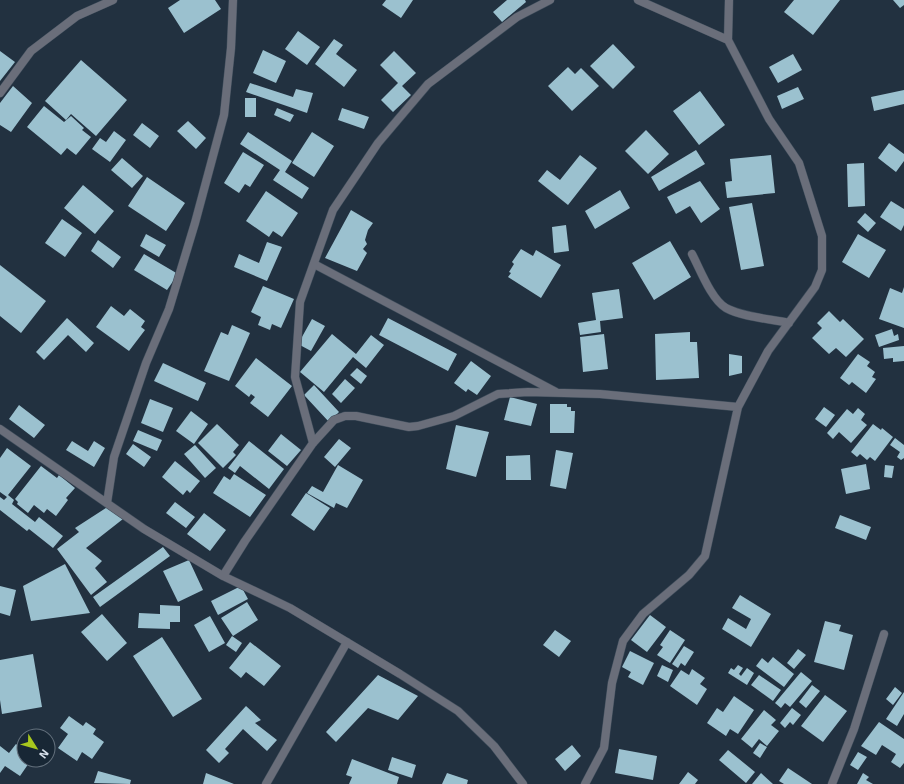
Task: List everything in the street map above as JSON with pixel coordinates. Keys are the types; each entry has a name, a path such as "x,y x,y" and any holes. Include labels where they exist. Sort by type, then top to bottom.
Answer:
{"street":[{"path":"0,93 31,51 78,16 113,0"},
{"path":"107,503 114,457 146,363 169,309 195,223 224,115 231,48 233,0"},
{"path":"313,442 295,377 300,302 333,210 378,143 428,84 517,17 550,0"},
{"path":"638,0 728,40"},
{"path":"586,784 604,748 612,683 624,641 643,614 689,575 706,556 738,407 768,351 815,287 822,270 822,236 799,163 769,119 728,40 729,0"},
{"path":"692,254 713,294 726,308 746,315 789,323"},
{"path":"314,264 557,393"},
{"path":"223,576 245,541 313,442 334,420 345,416 356,416 409,427 418,426 454,416 498,394 600,394 738,407"},
{"path":"0,429 144,529 223,576 290,608 400,674 458,711 494,746 523,784"},
{"path":"832,784 854,729 884,634"},
{"path":"266,784 347,642"}],"building":[{"path":"180,0 215,0 221,9 184,33 168,8"},
{"path":"386,0 413,0 401,18 382,5"},
{"path":"507,0 525,0 526,2 502,22 493,12"},
{"path":"794,0 840,0 813,35 784,12"},
{"path":"893,0 904,0 904,5 900,8"},
{"path":"298,31 320,47 307,65 285,49"},
{"path":"334,39 343,45 336,54 357,70 344,87 315,64"},
{"path":"613,44 635,67 613,89 590,66"},
{"path":"263,50 286,61 276,83 253,73"},
{"path":"0,51 15,62 0,81"},
{"path":"394,51 416,73 402,86 411,95 393,112 381,100 398,83 380,65"},
{"path":"793,54 802,70 778,83 769,67"},
{"path":"81,60 127,100 96,136 71,114 66,120 45,101"},
{"path":"568,67 575,74 581,68 599,86 572,111 548,86"},
{"path":"250,83 293,97 296,89 313,93 307,113 246,92"},
{"path":"13,86 32,103 11,132 0,125 0,103"},
{"path":"798,87 804,99 782,109 777,96"},
{"path":"904,90 904,104 874,111 871,97"},
{"path":"700,91 725,125 699,145 673,111"},
{"path":"245,98 256,98 256,117 245,117"},
{"path":"44,106 64,122 71,116 84,128 82,130 91,137 76,155 67,148 61,155 27,127"},
{"path":"277,108 294,115 290,122 274,115"},
{"path":"342,108 369,117 364,129 338,120"},
{"path":"188,121 206,138 196,149 177,131"},
{"path":"142,123 159,136 150,148 133,135"},
{"path":"646,130 669,154 648,174 625,151"},
{"path":"114,131 126,140 110,162 92,149 100,138 106,142"},
{"path":"248,132 292,161 285,172 309,188 302,199 273,180 280,170 240,144"},
{"path":"312,132 334,146 314,177 292,163"},
{"path":"889,143 904,154 904,161 896,172 878,158"},
{"path":"696,150 705,164 659,191 651,177"},
{"path":"243,152 264,165 250,187 245,184 239,193 224,183"},
{"path":"580,155 597,168 568,205 538,181 547,170 560,180"},
{"path":"771,155 775,193 727,198 725,182 732,181 730,159"},
{"path":"122,158 143,176 132,188 111,170"},
{"path":"864,163 865,206 848,207 847,164"},
{"path":"147,177 185,203 166,231 128,206"},
{"path":"700,181 720,209 701,223 690,206 676,214 667,197"},
{"path":"83,185 114,211 95,234 64,208"},
{"path":"620,190 630,208 595,229 585,211"},
{"path":"266,191 298,213 282,237 273,231 269,237 246,221"},
{"path":"891,201 904,209 904,225 901,231 880,217"},
{"path":"752,203 764,266 741,270 729,207"},
{"path":"351,210 373,223 368,230 365,240 367,244 363,249 367,253 357,271 325,258"},
{"path":"865,213 876,223 868,232 857,222"},
{"path":"62,219 82,233 65,257 45,243"},
{"path":"566,225 569,251 554,253 552,227"},
{"path":"146,234 166,245 159,257 140,246"},
{"path":"858,234 886,250 869,278 842,262"},
{"path":"98,240 121,257 113,268 91,251"},
{"path":"670,241 691,277 654,300 632,263"},
{"path":"267,242 282,247 267,281 234,267 239,254 259,263"},
{"path":"521,249 533,256 536,250 561,265 541,298 508,277 514,264 512,262"},
{"path":"144,254 178,274 167,290 134,270"},
{"path":"0,265 46,301 21,333 0,316"},
{"path":"263,286 294,299 281,328 272,324 270,330 258,325 261,317 251,312"},
{"path":"904,287 904,328 879,319 890,288 902,293"},
{"path":"619,289 623,318 600,321 601,332 580,335 578,323 596,320 592,293"},
{"path":"111,306 124,316 130,309 145,321 141,327 145,330 129,351 96,327"},
{"path":"829,311 840,322 843,319 864,339 846,357 836,348 829,354 812,338 822,328 817,323"},
{"path":"67,318 94,343 86,352 68,335 44,360 36,352"},
{"path":"388,318 457,354 448,371 379,335"},
{"path":"312,319 325,326 311,351 298,344"},
{"path":"232,325 250,333 229,381 204,371 221,332 228,335"},
{"path":"892,329 894,336 898,334 899,340 879,347 875,335"},
{"path":"690,332 690,342 697,342 699,378 656,380 655,334"},
{"path":"332,334 356,354 371,335 384,345 366,368 353,357 324,392 300,372"},
{"path":"604,334 608,369 583,372 580,337"},
{"path":"904,346 904,361 893,362 893,358 884,359 883,348"},
{"path":"729,354 742,356 742,373 729,376"},
{"path":"858,354 870,362 867,366 875,372 872,377 876,379 866,393 852,382 849,385 840,378"},
{"path":"256,358 292,386 268,417 250,403 255,397 251,394 249,397 235,386"},
{"path":"471,361 491,376 477,395 468,389 466,392 454,383"},
{"path":"163,363 206,383 198,401 154,381"},
{"path":"357,368 367,376 361,384 350,375"},
{"path":"345,379 355,388 341,403 332,394"},
{"path":"314,385 339,412 329,422 304,395"},
{"path":"510,397 537,404 531,426 504,420"},
{"path":"150,399 173,408 163,432 141,423"},
{"path":"550,404 567,404 567,407 571,407 571,411 575,411 574,433 550,433"},
{"path":"19,405 45,425 34,438 9,419"},
{"path":"824,407 835,415 826,427 815,419"},
{"path":"858,408 865,414 861,420 867,425 851,443 839,432 833,439 827,433 847,409 853,414"},
{"path":"191,411 208,424 194,444 176,431"},
{"path":"217,424 239,445 233,452 236,455 223,468 198,443"},
{"path":"873,424 881,430 882,428 893,437 875,461 870,457 867,460 860,454 857,457 851,452"},
{"path":"456,425 489,432 476,477 446,469"},
{"path":"138,430 162,440 157,451 133,441"},
{"path":"281,434 301,450 287,466 268,451"},
{"path":"895,438 904,445 904,458 901,460 897,457 900,452 890,445"},
{"path":"339,439 351,448 335,467 324,457"},
{"path":"72,441 88,451 94,441 105,448 94,467 66,450"},
{"path":"249,441 284,469 269,489 240,466 235,473 228,468"},
{"path":"133,444 151,457 144,467 126,454"},
{"path":"195,445 216,468 205,478 184,454"},
{"path":"7,448 31,466 8,495 14,500 12,504 35,522 39,517 63,536 53,548 29,529 27,531 0,510 0,497 4,500 7,497 0,492 0,458"},
{"path":"556,450 573,453 566,489 550,486"},
{"path":"530,455 531,480 506,480 506,456"},
{"path":"175,461 200,481 190,493 187,490 183,495 162,477"},
{"path":"866,464 870,489 846,494 841,469"},
{"path":"338,465 363,480 347,508 336,503 334,508 307,493 312,486 323,492"},
{"path":"885,465 894,466 892,478 884,477"},
{"path":"41,466 57,478 59,475 75,488 66,498 68,500 56,516 47,509 44,513 34,505 28,513 17,504 18,502 15,499"},
{"path":"234,474 266,495 250,517 213,493 224,476 230,480"},
{"path":"306,493 330,508 314,531 291,515"},
{"path":"175,502 195,517 186,528 166,513"},
{"path":"109,506 123,519 86,548 102,561 95,568 107,582 91,595 57,549 79,532 75,528"},
{"path":"204,513 226,530 210,551 187,534"},
{"path":"840,515 871,527 866,540 835,528"},
{"path":"163,547 170,556 100,607 93,597"},
{"path":"189,560 203,590 178,602 163,571"},
{"path":"65,564 90,613 31,621 23,586"},
{"path":"0,586 16,590 10,616 0,613"},
{"path":"241,586 248,599 218,615 211,601"},
{"path":"740,595 771,614 751,647 722,629 728,618 746,629 751,619 732,608"},
{"path":"247,602 258,620 233,636 221,618"},
{"path":"160,605 180,606 180,622 170,622 170,629 138,628 139,613 160,614"},
{"path":"102,614 127,643 107,661 81,632"},
{"path":"650,615 666,627 647,652 631,640"},
{"path":"210,616 225,643 209,652 194,625"},
{"path":"825,621 841,625 839,631 853,635 844,670 814,662"},
{"path":"555,630 571,641 559,657 543,645"},
{"path":"670,630 685,640 670,663 657,655 663,647 660,645"},
{"path":"232,636 242,643 236,652 226,645"},
{"path":"162,637 202,699 173,717 133,656"},
{"path":"250,642 281,666 264,686 246,672 241,678 229,668"},
{"path":"684,646 694,652 685,666 681,663 678,668 672,664"},
{"path":"798,649 806,655 794,669 787,663"},
{"path":"630,651 654,663 643,685 628,677 631,672 622,667"},
{"path":"33,654 42,707 2,714 0,700 0,660"},
{"path":"773,657 794,674 784,687 756,666 762,658 768,663"},
{"path":"662,665 673,670 668,682 657,676"},
{"path":"738,665 743,668 739,674 741,676 747,668 754,673 747,685 728,673 731,668 734,670"},
{"path":"692,669 705,678 700,684 707,689 697,705 670,686 681,670 689,675"},
{"path":"801,672 812,681 790,707 785,703 781,708 775,703"},
{"path":"378,675 418,696 398,720 368,708 336,742 326,732"},
{"path":"759,675 781,690 773,701 751,685"},
{"path":"812,685 820,691 806,708 799,702"},
{"path":"895,687 902,693 893,705 886,699"},
{"path":"904,692 904,714 897,726 886,719"},
{"path":"825,695 847,711 823,742 801,726"},
{"path":"734,696 754,710 738,734 730,729 726,736 707,723 717,708 723,712"},
{"path":"246,706 261,720 255,723 277,740 267,751 243,729 225,749 229,753 219,763 206,750"},
{"path":"792,708 801,715 793,725 790,722 785,728 780,723"},
{"path":"764,710 776,720 771,725 779,731 767,746 759,739 752,748 741,739"},
{"path":"69,716 83,726 86,722 96,729 93,734 104,742 92,759 82,752 77,761 58,748 68,734 60,728"},
{"path":"879,722 904,739 904,763 900,768 891,762 896,754 882,745 876,755 861,746"},
{"path":"760,743 767,747 760,758 753,753"},
{"path":"16,744 16,768 26,768 20,776 5,766 0,773 0,746 9,753"},
{"path":"572,745 581,756 565,771 555,759"},
{"path":"619,749 657,756 653,780 615,773"},
{"path":"728,750 755,772 746,783 719,760"},
{"path":"858,752 867,757 858,770 850,765"},
{"path":"392,757 416,765 412,778 388,770"},
{"path":"352,759 399,777 397,784 349,784 352,777 346,775"},
{"path":"788,768 812,784 784,784 779,781"},
{"path":"98,771 131,780 130,784 94,783"},
{"path":"688,772 698,780 695,784 679,784"},
{"path":"206,773 234,784 203,784"},
{"path":"447,773 468,780 467,784 442,784"},
{"path":"761,773 773,784 752,784"},
{"path":"863,773 869,777 866,780 873,784 857,784"}]}
